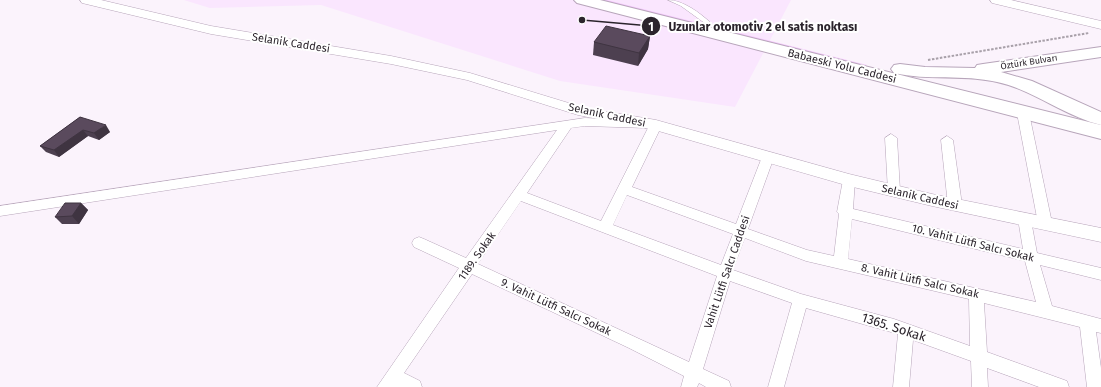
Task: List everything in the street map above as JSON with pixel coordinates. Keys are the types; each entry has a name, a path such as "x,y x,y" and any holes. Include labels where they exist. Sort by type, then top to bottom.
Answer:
{"highway":[{"name":"Babaeski Yolu Caddesi","path":"582,0 1101,132"},
{"name":"Babaeski Yolu Caddesi","path":"617,0 892,68 920,72 979,73 1001,77 1037,91 1074,109 1101,119"},
{"name":"Öztürk Bulvarı","path":"956,73 1101,52"},
{"name":"Öztürk Bulvarı","path":"1023,113 1034,110 1040,105 1041,101 1033,79 1037,72 1057,66 1101,60"},
{"path":"956,73 951,78 954,86 960,94 971,100"}],"street":[{"name":"Selanik Caddesi","path":"86,0 211,30 391,60 470,78 583,112 656,125 849,180 955,205 1101,235"},
{"path":"996,0 1098,28"},
{"path":"1023,113 1044,223"},
{"path":"0,211 585,122 656,125 605,228"},
{"name":"1189. Sokak","path":"389,381 470,267 567,125"},
{"path":"891,138 894,191"},
{"path":"947,140 955,205"},
{"name":"Vahit Lütfi Salcı Caddesi","path":"690,380 725,273 768,158"},
{"path":"840,263 844,212 849,180"},
{"name":"8. Vahit Lütfi Salcı Sokak","path":"624,189 806,255 976,294 1094,324"},
{"name":"1365. Sokak","path":"519,195 725,273 802,300 906,330 1061,387"},
{"name":"10. Vahit Lütfi Salcı Sokak","path":"844,212 1101,274"},
{"path":"1025,219 1032,258 1046,311"},
{"name":"9. Vahit Lütfi Salcı Sokak","path":"419,243 470,267 690,380 723,387"},
{"path":"976,294 980,387"},
{"path":"776,387 802,300"},
{"path":"1094,324 1095,387"},
{"path":"902,387 906,330"},
{"path":"389,381 414,387"}],"lane":[{"path":"670,0 683,5 708,23"}],"path":[{"path":"928,60 1098,28"}],"shaded area":[{"path":"184,0 791,0 735,107 560,81 321,5 210,8"},
{"path":"597,0 607,0 867,65 863,66"}],"building":[{"path":"606,26 650,36 639,53 594,42"},
{"path":"80,117 106,125 94,133 83,130 54,150 40,146"},
{"path":"65,203 81,203 72,216 55,217"}],"place":[{"name":"Uzunlar otomotiv 2 el satis noktası","path":"582,20"}]}
